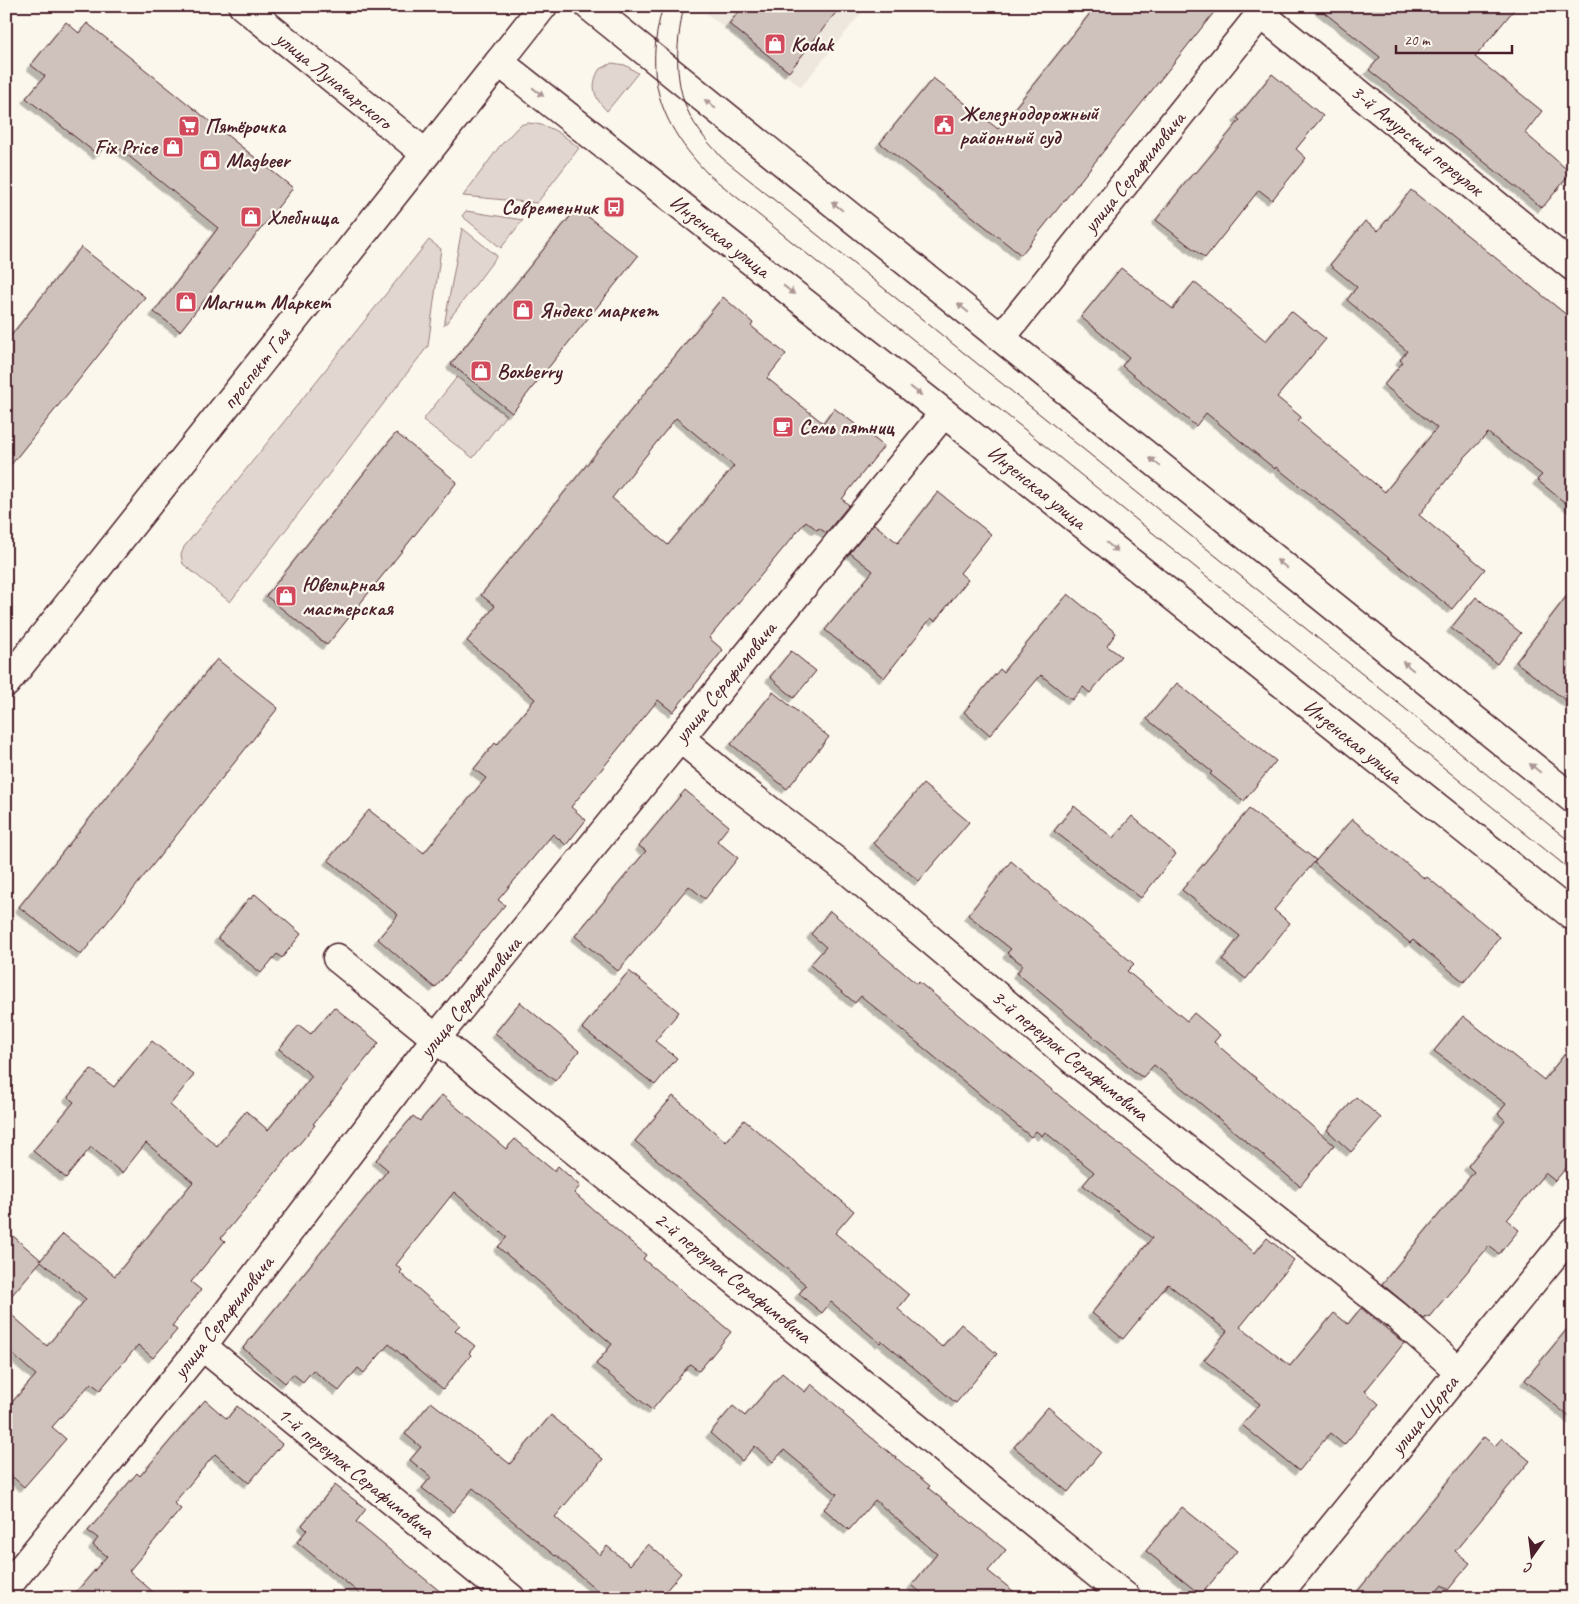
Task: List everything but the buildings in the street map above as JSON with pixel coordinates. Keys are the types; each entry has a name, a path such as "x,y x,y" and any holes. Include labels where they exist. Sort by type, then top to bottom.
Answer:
{"street":[{"name":"улица Луначарского","path":"243,6 426,154"},
{"name":"проспект Гая","path":"6,683 543,6"},
{"path":"589,6 1573,799"},
{"name":"улица Серафимовича","path":"1001,338 1264,10"},
{"name":"3-й Амурский переулок","path":"1264,10 1573,267"},
{"name":"Инзенская улица","path":"499,62 944,413 1573,916"},
{"name":"улица Серафимовича","path":"6,1588 202,1346 436,1037 944,413"},
{"name":"3-й переулок Серафимовича","path":"680,738 744,791 845,868 1072,1059 1396,1316 1460,1372"},
{"name":"2-й переулок Серафимовича","path":"337,958 1127,1598"},
{"name":"улица Щорса","path":"1274,1598 1573,1232"},
{"name":"1-й переулок Серафимовича","path":"202,1346 511,1598"}],"shaded area":[{"path":"713,6 867,6 801,87 707,14"},
{"path":"612,63 625,65 638,73 607,111 596,97 594,87 599,70"},
{"path":"528,123 550,128 579,148 537,203 463,196 499,147 520,125"},
{"path":"466,211 523,220 501,248 462,216"},
{"path":"462,228 497,256 444,326"},
{"path":"429,240 441,249 428,346 230,602 183,564 181,555 184,547"},
{"path":"457,377 506,415 473,458 423,420"}],"tram line":[{"path":"663,6 657,31 655,55 660,97 667,117 677,136 708,174 1573,872"},
{"path":"684,6 678,54 680,86 690,116 721,157 1573,844"}],"place":[{"name":"Kodak","path":"775,44"},
{"name":"Железнодорожный районный суд","path":"944,125"},
{"name":"Пятёрочка","path":"189,126"},
{"name":"Fix Price","path":"173,147"},
{"name":"Magbeer","path":"210,160"},
{"name":"Современник","path":"614,207"},
{"name":"Хлебница","path":"251,217"},
{"name":"Магнит Маркет","path":"186,302"},
{"name":"Яндекс маркет","path":"523,310"},
{"name":"Boxberry","path":"481,371"},
{"name":"Семь пятниц","path":"783,427"},
{"name":"Ювелирная мастерская","path":"286,596"}]}
